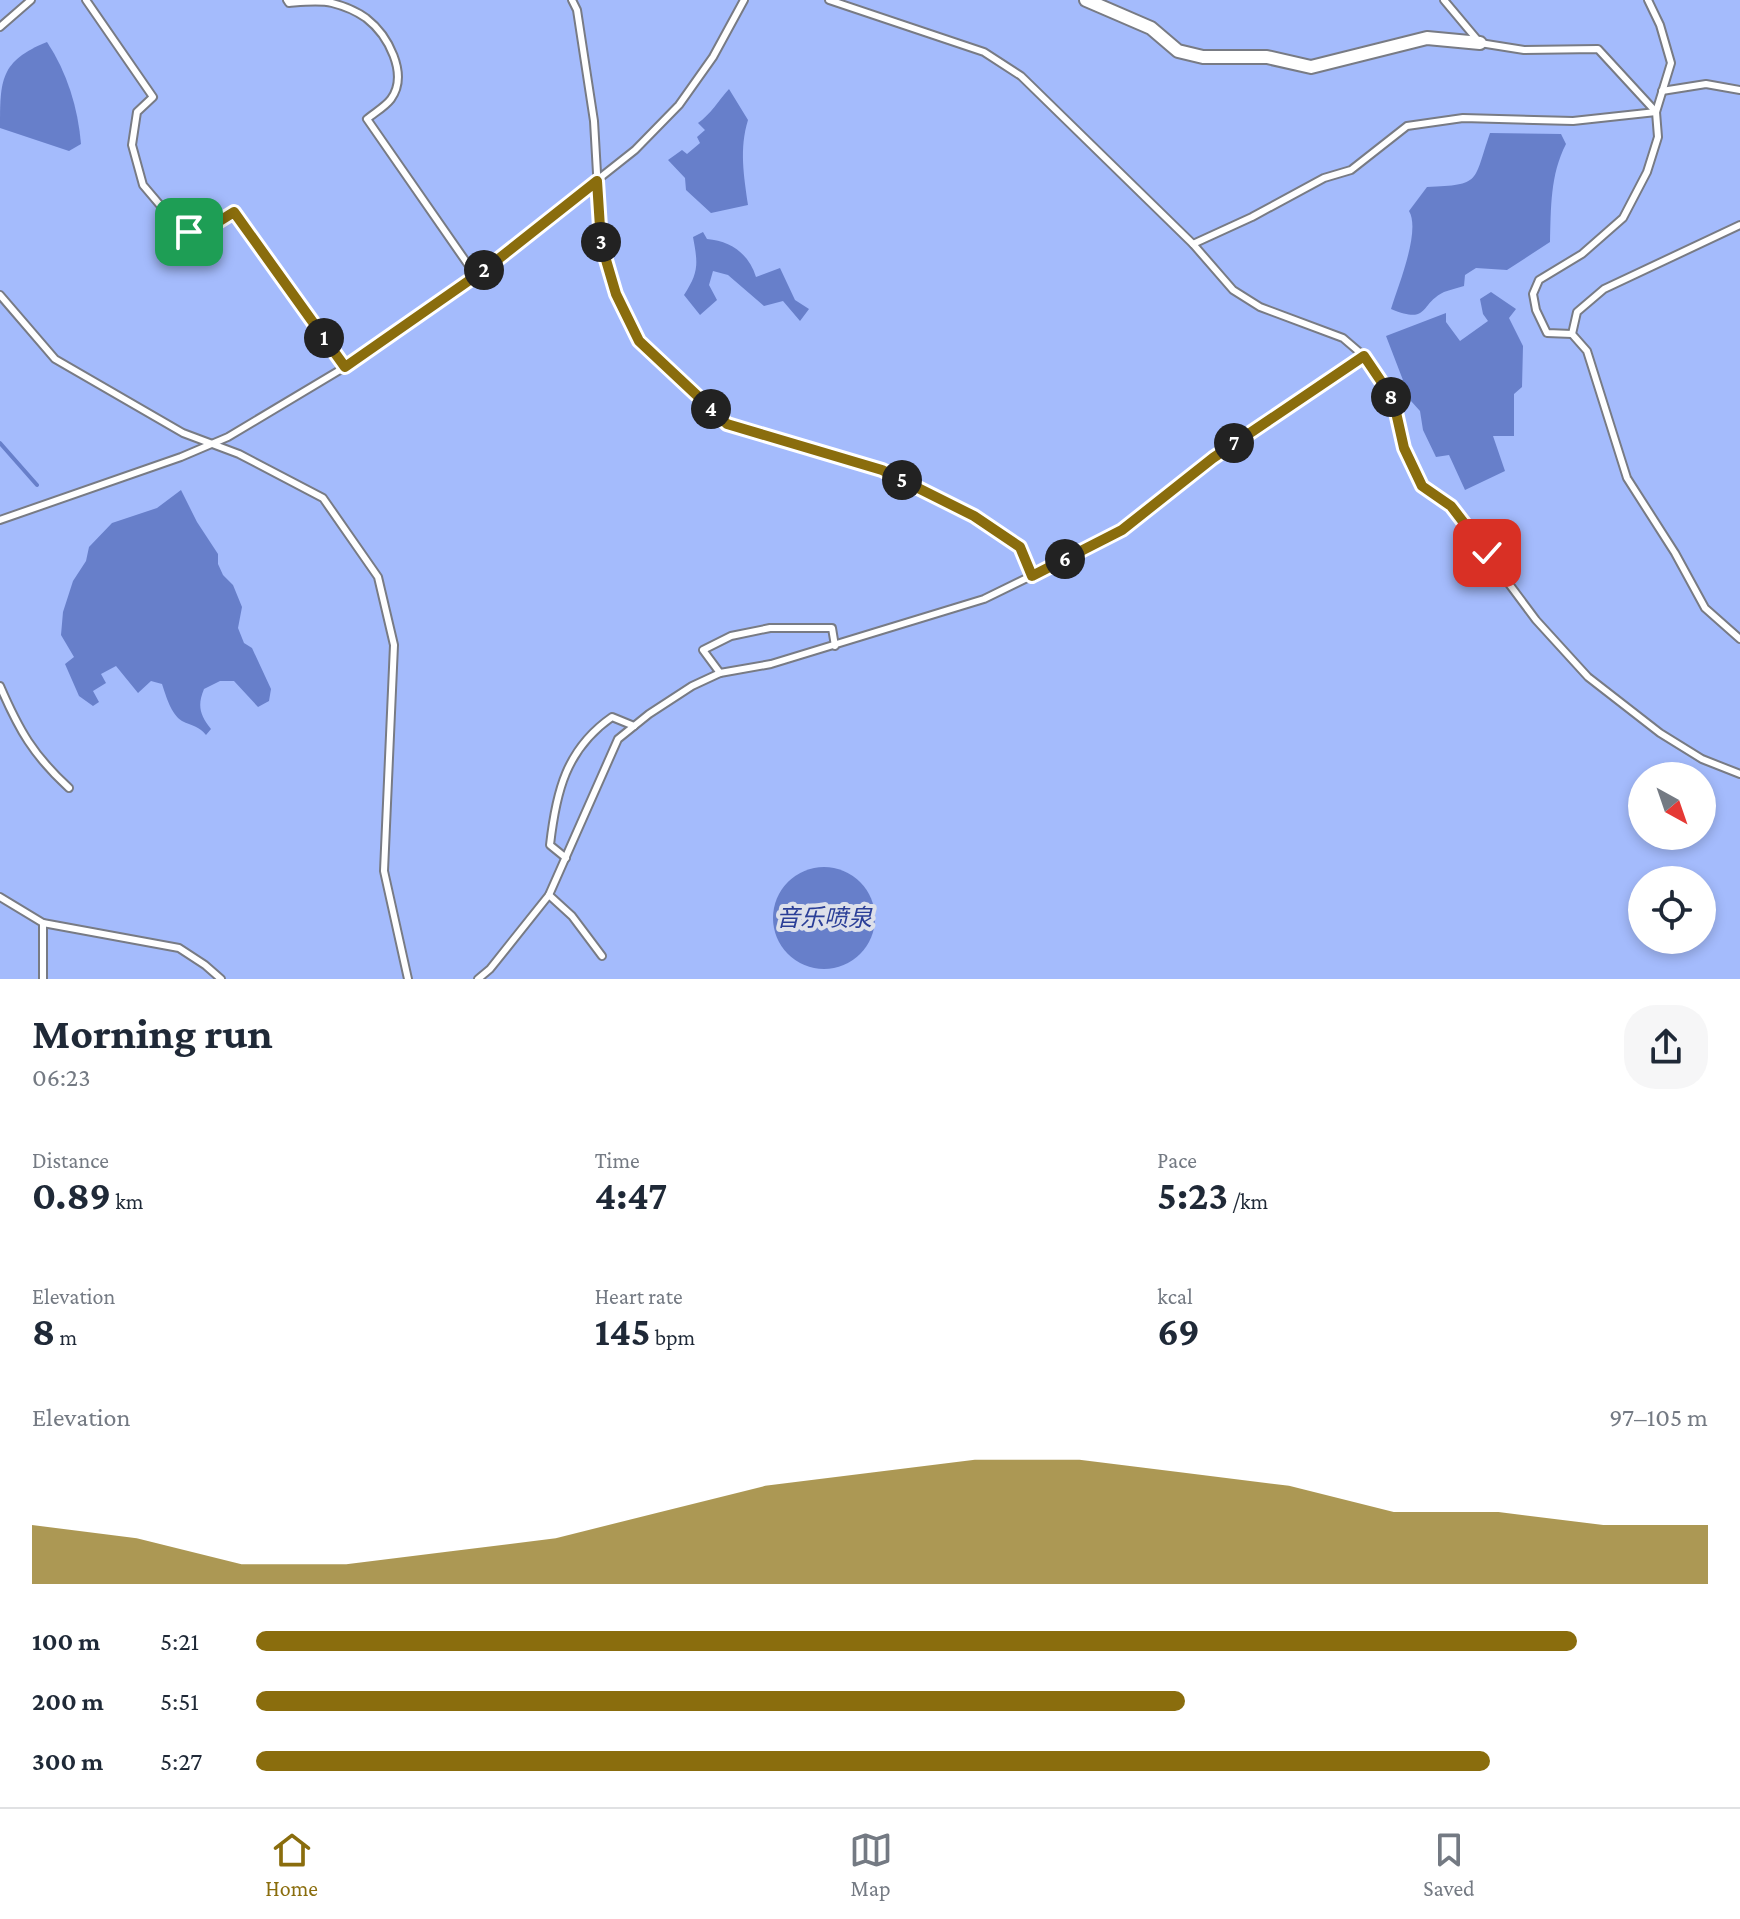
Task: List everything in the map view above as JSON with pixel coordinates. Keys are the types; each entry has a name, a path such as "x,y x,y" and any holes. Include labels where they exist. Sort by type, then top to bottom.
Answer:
{"street":[{"path":"1086,0 1151,28 1178,51 1203,57 1267,57 1311,67 1427,38 1480,43"}],"lane":[{"path":"0,27 31,0"},
{"path":"86,0 153,97 137,112 132,145 143,185 171,218 189,232 210,227 234,212 345,367"},
{"path":"287,0 289,3 328,2 350,9 367,19 381,35 394,56 399,77 391,100 367,119 476,276"},
{"path":"572,0 577,10 594,121 601,243 616,294 639,341 727,424 882,470 974,516 1020,547 1032,576"},
{"path":"0,520 212,444 345,367 476,276 635,150 679,105 713,57 744,0"},
{"path":"829,0 984,52 1021,76 1193,244 1233,290 1260,307 1343,338 1364,356 1393,399 1404,448 1422,486 1451,506 1536,620 1588,677 1660,733 1702,759 1740,774"},
{"path":"1444,0 1480,43 1524,50 1598,49 1656,112"},
{"path":"1648,0 1660,25 1671,63 1656,112 1658,137 1647,172 1623,218 1582,254 1539,280 1533,294 1536,310 1547,333 1572,334 1587,351 1627,478 1675,553 1705,608 1740,639"},
{"path":"1662,91 1706,84 1740,90"},
{"path":"1193,244 1252,217 1324,178 1351,170 1407,126 1463,118 1573,121 1656,112"},
{"path":"1572,334 1577,312 1604,289 1740,225"},
{"path":"0,295 55,359 183,433 239,454 323,498 378,577 394,645 384,871 408,979"},
{"path":"478,979 490,969 549,895 618,739 634,726 692,686 720,673 771,664 835,646 984,599 1032,576 1122,530 1213,458 1364,356"},
{"path":"720,673 703,650 731,636 770,628 832,628 835,646"},
{"path":"0,686 18,728 44,765 69,788"},
{"path":"566,858 550,845 555,803 568,767 593,731 612,717 634,726"},
{"path":"549,895 572,916 602,956"},
{"path":"0,897 43,923 179,948 221,979"},
{"path":"43,923 43,979"}],"shaded area":[{"path":"0,0 1740,0 1740,979 0,979"}],"water":[{"path":"47,42 66,78 77,117 81,144 69,151 0,128 2,85 6,74 20,57"},
{"path":"729,89 748,120 743,152 748,205 711,213 686,190 685,178 668,160 682,150 687,154 700,143 697,137 705,130 698,123"},
{"path":"1490,133 1561,134 1566,144 1554,180 1550,242 1507,270 1476,268 1465,275 1464,286 1444,292 1418,314 1391,309 1410,245 1412,220 1409,211 1427,187 1458,185 1473,178"},
{"path":"703,232 707,239 731,246 744,255 756,277 780,268 795,300 809,309 800,321 783,301 764,306 728,275 713,271 709,285 717,300 700,315 684,295 696,268 693,237"},
{"path":"1491,292 1516,309 1509,318 1523,346 1522,387 1514,394 1514,436 1493,436 1505,471 1465,490 1449,455 1436,457 1423,430 1420,411 1411,401 1386,336 1446,313 1446,322 1460,341 1488,321 1480,299"},
{"path":"181,490 218,554 223,575 233,585 242,607 238,628 244,643 252,648 271,689 269,701 258,707 234,681 220,681 204,689 201,710 211,729 206,735 178,718 162,684 151,681 138,693 116,666 101,674 106,683 93,691 99,702 93,706 79,696 65,664 74,657 61,635 63,612 73,581 86,561 89,547 112,523 157,508"},
{"name":"音乐喷泉","path":"824,867 844,871 860,882 871,898 875,918 871,938 860,954 844,965 824,969 804,965 788,954 777,938 773,918 777,898 788,882 804,871"}],"waterway":[{"path":"0,443 37,485"}],"route":[{"path":"189,232 210,227 234,212 345,367 487,268 597,181 601,243 616,294 639,341 727,424 882,470 974,516 1020,547 1032,576 1122,530 1213,458 1364,356 1393,399 1404,448 1422,486 1451,506 1487,553"}]}
